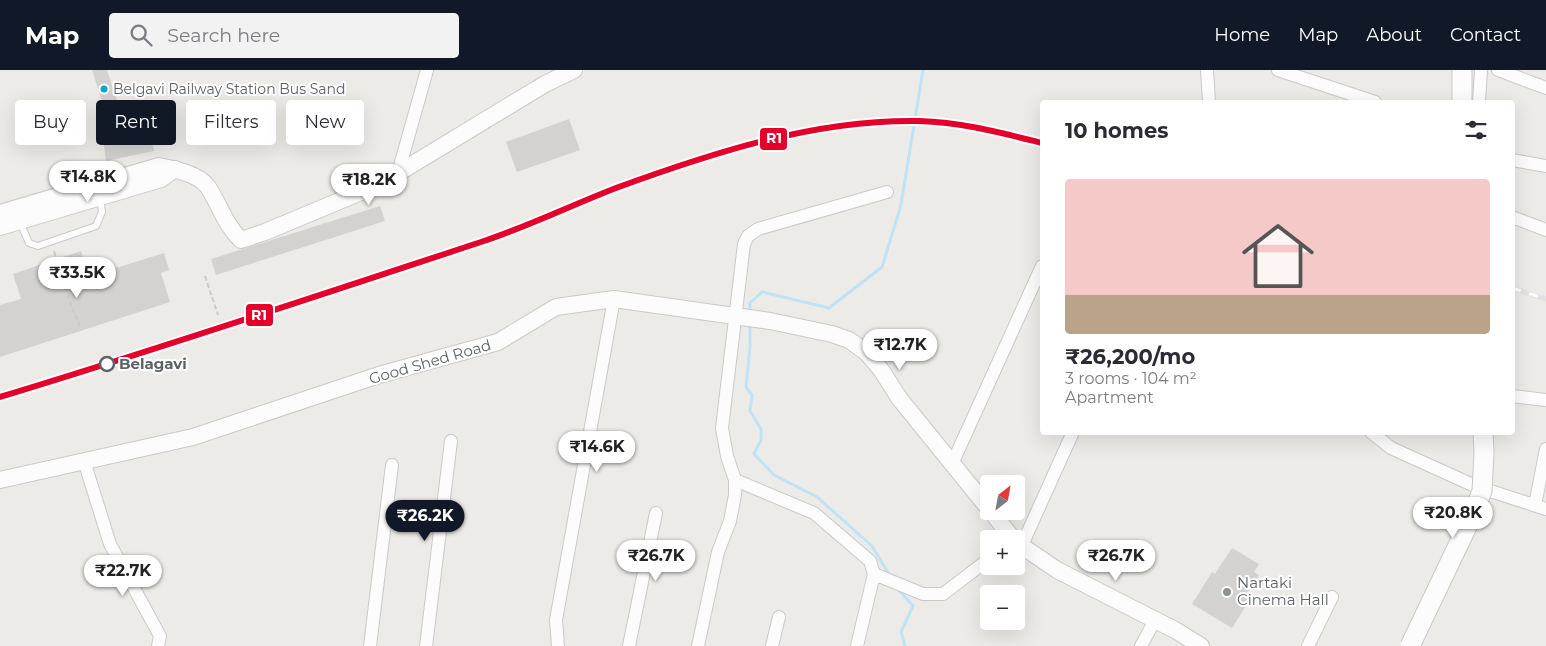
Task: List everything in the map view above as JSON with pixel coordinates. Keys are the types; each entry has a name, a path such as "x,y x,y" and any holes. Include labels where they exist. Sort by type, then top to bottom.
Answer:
{"main road":[{"path":"1462,70 1462,100"},
{"path":"1410,646 1473,514 1482,491 1483,435"}],"street":[{"path":"398,173 427,70"},
{"path":"0,227 12,214 98,190 159,166 175,169 207,185 231,231 241,240 265,232 380,184 545,84 574,70"},
{"path":"1207,70 1209,100"},
{"path":"1278,70 1369,100"},
{"path":"1453,100 1454,70"},
{"path":"1479,100 1481,70"},
{"path":"1498,70 1546,88"},
{"path":"1515,161 1546,166"},
{"path":"698,646 718,552 730,521 735,495 735,480 727,456 722,428 746,317 743,249 748,236 758,230 887,192"},
{"path":"1515,217 1546,230"},
{"path":"952,464 1040,270"},
{"path":"558,646 556,620 614,300"},
{"name":"Good Shed Road","path":"0,480 193,437 379,375 498,342 556,307 614,300 746,317 832,334 850,340 867,353 882,371 899,398 980,498"},
{"path":"1515,396 1546,400"},
{"path":"1023,530 1071,435"},
{"path":"1375,435 1391,448 1475,486 1540,507 1546,449"},
{"path":"1401,646 1430,591 1466,511 1475,486 1478,435"},
{"path":"1420,646 1489,490 1491,435"},
{"path":"426,646 451,441"},
{"path":"84,461 110,544 160,636 158,646"},
{"path":"370,646 392,465"},
{"path":"735,480 814,513 867,556 873,566 874,574 857,646"},
{"path":"629,646 656,513"},
{"name":"Good Shed Road","path":"998,520 1007,530"},
{"name":"Good Shed Road","path":"1025,547 1058,570 1201,646"},
{"path":"874,574 923,594 942,594 980,566"},
{"path":"1308,646 1332,597"},
{"path":"772,646 779,617"},
{"path":"1141,646 1154,620"}],"lane":[{"path":"12,214 29,243 38,246 96,226 102,212 98,190"}],"path":[{"path":"51,242 80,327"},
{"path":"205,276 218,315"}],"building":[{"path":"92,70 107,70 117,100 102,100"},
{"path":"569,119 580,150 517,172 506,142"},
{"path":"104,145 153,145 154,151 106,161"},
{"path":"380,206 385,221 216,275 211,259"},
{"path":"81,251 90,276 164,253 169,270 161,273 170,302 0,357 0,305 21,299 13,274"},
{"path":"1232,548 1259,564 1254,572 1259,575 1247,593 1252,596 1232,628 1192,604 1212,572 1215,574"}],"waterway":[{"path":"750,312 750,303 762,292 829,308 882,267 901,205 923,70"},
{"path":"750,323 746,387 752,395 750,411 761,429 761,440 754,454 774,475 817,497 872,546 890,576"},
{"path":"897,588 913,606 901,632 905,646"}],"railway":[{"path":"102,366 489,239 615,189 726,151 790,136 857,125 918,121 972,127 1040,143"},
{"path":"1515,289 1546,299"}],"transit line":[{"name":"R1","path":"0,397 182,340 484,241 652,175 689,162 764,141 841,126 919,121 966,126 1040,143"}],"place":[{"name":"Belgavi Railway Station Bus Sand","path":"104,89"},
{"name":"Belagavi","path":"107,364"},
{"name":"Nartaki Cinema Hall","path":"1227,592"}]}
